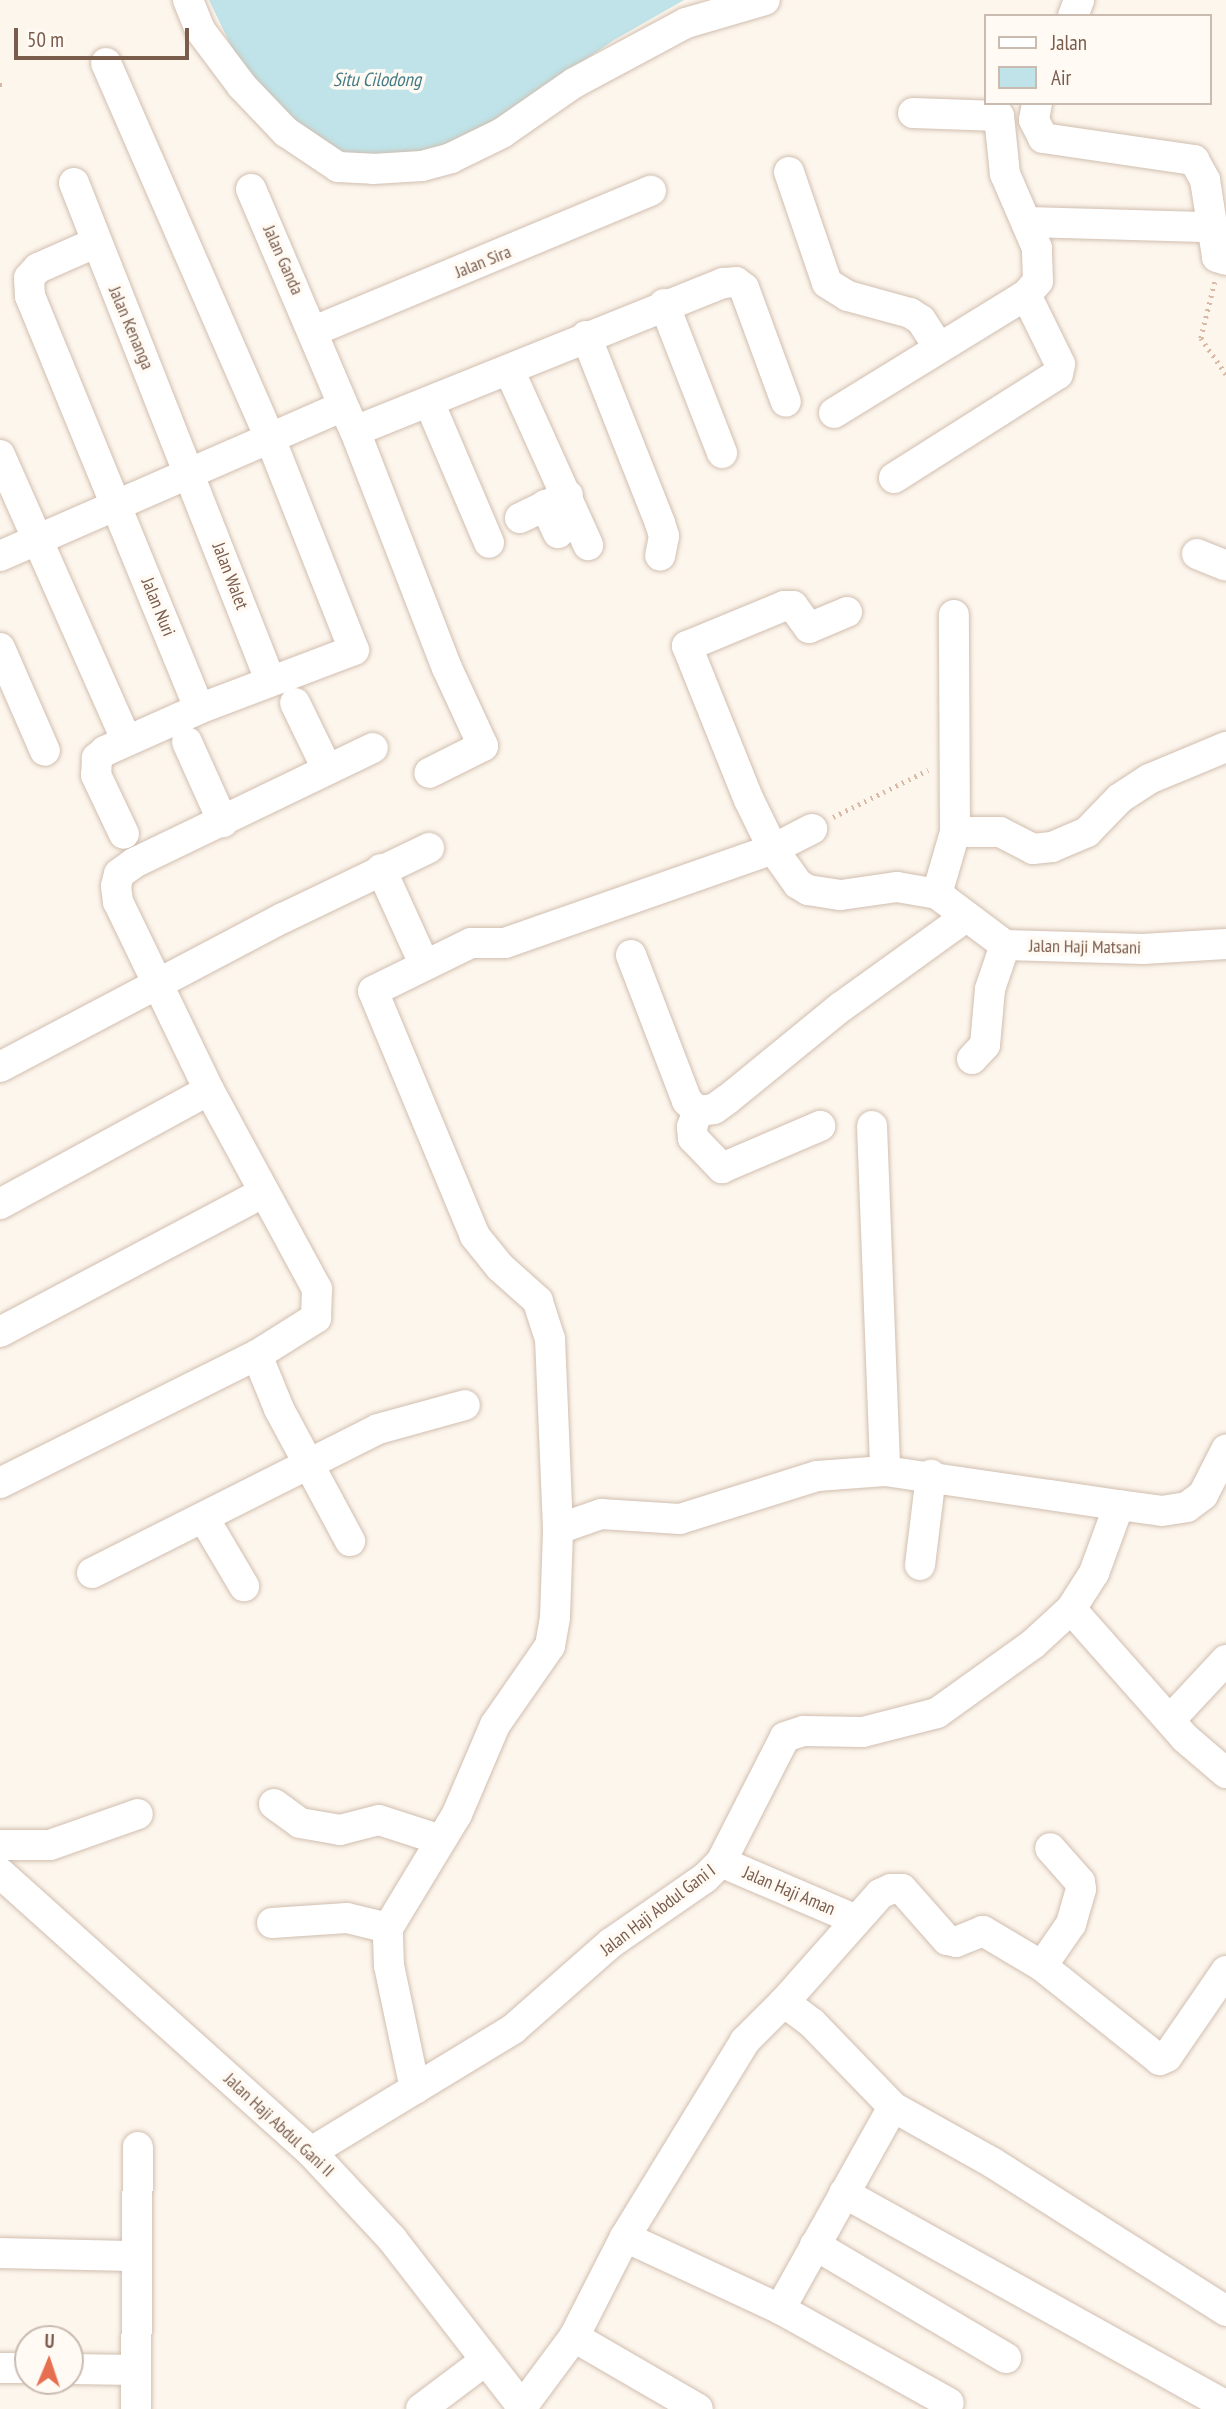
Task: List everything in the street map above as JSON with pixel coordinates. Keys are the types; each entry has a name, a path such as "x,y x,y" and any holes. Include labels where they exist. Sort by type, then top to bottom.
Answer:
{"street":[{"path":"188,0 209,41 242,86 286,131 338,167 373,169 422,166 451,158 502,133 574,83 686,23 765,0"},
{"path":"106,62 271,438 354,650 270,680 126,740 106,751 95,766 124,834"},
{"path":"1037,105 1034,120 1043,138 1194,160 1205,180 1212,226 1221,258"},
{"path":"834,413 938,346 1026,295 1038,281 1040,266 1028,222 1005,174 999,116 913,113"},
{"path":"789,172 827,283 848,296 910,313 921,320 938,346"},
{"name":"Jalan Kenanga","path":"74,183 95,243 191,471"},
{"name":"Jalan Ganda","path":"251,189 314,331 447,668 483,746 429,773"},
{"name":"Jalan Sira","path":"314,331 652,191"},
{"path":"1028,222 1212,226"},
{"name":"Jalan Nuri","path":"95,243 38,268 29,278 30,296 199,709"},
{"path":"0,556 337,409 350,421 429,402 510,372 586,336 664,304 723,283 736,282 744,288 786,402"},
{"path":"894,478 1058,374 1060,364 1026,295"},
{"path":"664,304 722,453"},
{"path":"586,336 660,523 664,536 660,556"},
{"path":"510,372 544,506 558,533"},
{"path":"429,402 489,543"},
{"path":"0,455 126,740"},
{"name":"Jalan Walet","path":"191,471 270,680"},
{"path":"544,506 588,544"},
{"path":"1197,554 1226,566"},
{"name":"Jalan Haji Matsani","path":"847,612 809,628 793,606 784,606 688,646 772,849 798,884 808,890 841,895 897,887 937,894 1005,944 1143,949 1226,944"},
{"path":"937,894 956,832 958,744 954,615"},
{"path":"0,648 45,751"},
{"path":"295,703 327,769"},
{"path":"187,742 223,822"},
{"path":"956,832 1000,832 1033,849 1052,847 1087,832 1120,798 1149,779 1226,747"},
{"path":"7,1480 257,1354 316,1318 320,1304 317,1289 261,1193 118,902 119,874 373,748"},
{"path":"415,2089 389,1966 388,1928 441,1840 495,1725 550,1646 555,1617 558,1530 546,1317 538,1301 491,1258 475,1236 374,998 375,988 471,943 505,943 772,849 812,829"},
{"path":"0,1067 157,983 381,869 429,848"},
{"path":"381,869 424,964"},
{"path":"631,956 687,1101 698,1111 713,1109 728,1099 841,1007 966,917"},
{"path":"972,1059 985,1045 990,989 1005,944"},
{"path":"0,1204 209,1090"},
{"path":"698,1111 692,1128 693,1138 722,1168 820,1126"},
{"path":"872,1126 885,1471"},
{"path":"0,1332 261,1193"},
{"path":"257,1354 308,1464 350,1541"},
{"path":"92,1573 205,1520 378,1429 465,1405"},
{"path":"558,1530 601,1514 680,1519 817,1476 885,1471 932,1475 1163,1511 1187,1507 1203,1495 1224,1463"},
{"path":"920,1565 932,1475"},
{"name":"Jalan Haji Abdul Gani I","path":"311,2152 513,2029 611,1943 721,1862 785,1737 804,1731 863,1732 923,1719 1033,1644 1071,1609 1094,1573 1119,1505"},
{"path":"205,1520 244,1586"},
{"path":"1071,1609 1170,1720 1226,1773"},
{"path":"1170,1720 1226,1660"},
{"path":"274,1804 300,1823 340,1830 379,1821 441,1840"},
{"path":"0,1845 50,1845 138,1814"},
{"path":"1042,1966 1071,1924 1081,1889 1080,1882 1050,1848"},
{"name":"Jalan Haji Aman","path":"721,1862 856,1920"},
{"name":"Jalan Haji Abdul Gani II","path":"0,1873 311,2152 392,2239 523,2408"},
{"path":"523,2408 574,2337 625,2237 745,2041 784,2002 880,1895 902,1889 947,1940 956,1942 983,1931 1042,1966 1160,2060 1167,2057 1226,1971"},
{"path":"272,1923 347,1918 388,1928"},
{"path":"784,2002 813,2022 893,2107 993,2164 1226,2311"},
{"path":"780,2309 893,2107"},
{"path":"136,2409 138,2147"},
{"path":"844,2193 1226,2408"},
{"path":"625,2237 780,2309 949,2403"},
{"path":"815,2245 1006,2358"},
{"path":"0,2253 137,2256"},
{"path":"574,2337 698,2409"},
{"path":"421,2409 486,2360"},
{"path":"84,2369 136,2370"}],"path":[{"path":"0,85 7,85"},
{"path":"1221,258 1201,338 1226,374"},
{"path":"812,829 933,768 958,744"}],"water":[{"name":"Situ Cilodong","path":"209,0 684,0 614,40 496,121 440,150 337,160 270,107 234,52"}]}
